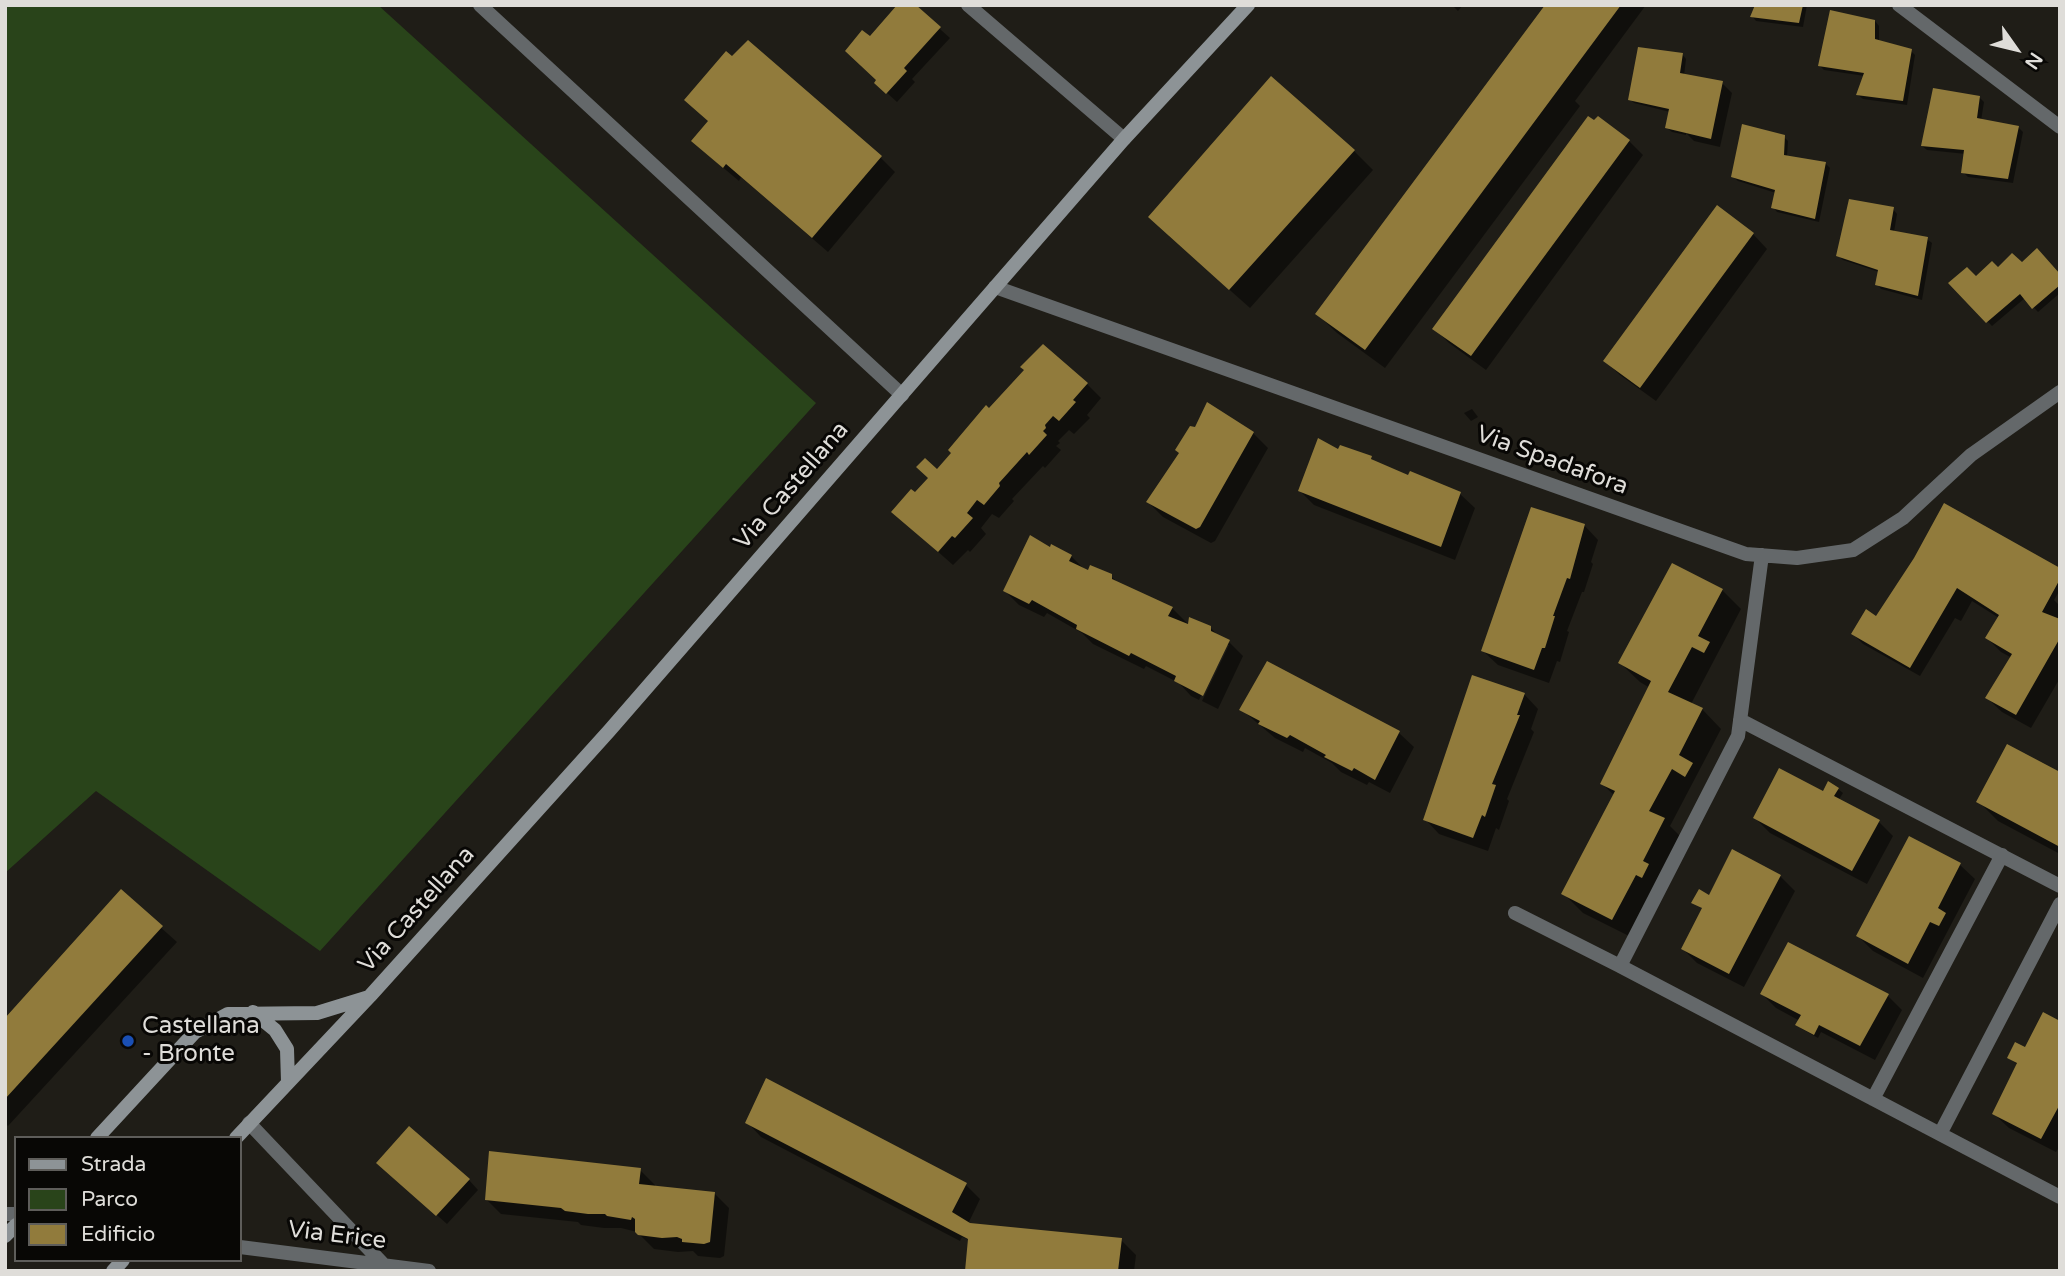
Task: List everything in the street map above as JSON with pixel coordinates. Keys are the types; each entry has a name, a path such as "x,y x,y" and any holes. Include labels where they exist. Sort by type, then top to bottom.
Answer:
{"main road":[{"name":"Via Castellana","path":"238,1136 370,996 609,731 1124,139 1248,5"},
{"name":"Via Castellana","path":"98,1136 195,1032 228,1014 317,1013 370,996"},
{"path":"253,1012 275,1030 287,1048 288,1082"}],"street":[{"path":"480,5 902,395"},
{"path":"968,5 1124,139"},
{"path":"1899,5 2060,127"},
{"name":"Via Spadafora","path":"995,287 1746,554 1797,558 1853,551 1903,519 1972,455 2060,392"},
{"path":"1620,967 1738,736 1762,555"},
{"path":"1740,720 2060,886"},
{"path":"1873,1099 2001,855"},
{"path":"1940,1134 2060,904"},
{"path":"1515,913 2060,1197"},
{"path":"249,1123 384,1265"},
{"name":"Via Erice","path":"242,1247 429,1271"}],"green space":[{"path":"5,5 378,5 816,403 320,951 96,791 5,873"}],"building":[{"path":"897,5 916,5 941,27 904,68 907,71 886,94 874,83 876,80 845,51 862,30 870,36"},
{"path":"1545,5 1621,5 1365,350 1315,314"},
{"path":"1755,5 1803,5 1799,23 1750,17"},
{"path":"1830,10 1875,20 1875,39 1912,49 1903,101 1856,95 1864,73 1818,66"},
{"path":"748,40 882,156 812,238 726,164 723,168 691,141 708,121 684,100 726,51 732,56"},
{"path":"1638,47 1683,53 1680,73 1723,81 1711,139 1665,128 1669,109 1628,100"},
{"path":"1271,76 1355,150 1229,290 1148,217"},
{"path":"1933,88 1980,96 1977,118 2019,126 2008,179 1961,173 1964,150 1921,146"},
{"path":"1588,116 1594,120 1598,116 1630,140 1471,356 1432,329"},
{"path":"1742,124 1785,135 1784,155 1826,162 1815,219 1771,208 1775,190 1731,177"},
{"path":"1849,199 1894,207 1890,230 1928,237 1918,296 1875,285 1878,270 1836,256"},
{"path":"1717,205 1754,233 1640,388 1603,361"},
{"path":"2037,248 2060,274 2060,285 2032,309 2020,294 1986,323 1948,283 1967,267 1976,276 1992,261 1998,267 2012,253 2022,262"},
{"path":"1043,344 1088,383 1059,421 1053,416 1045,425 1043,431 1047,435 1029,455 1027,452 999,483 1000,486 984,505 977,500 967,513 973,518 938,552 891,512 911,489 915,492 928,478 916,467 925,458 937,469 951,453 948,450 986,405 989,408 1024,370 1020,367"},
{"path":"1207,402 1254,432 1200,527 1196,529 1146,502 1179,453 1175,450 1190,426 1195,427"},
{"path":"1318,438 1338,449 1340,445 1372,456 1371,459 1408,475 1410,471 1461,492 1441,547 1298,491"},
{"path":"1944,503 2060,568 2060,579 2042,612 2060,619 2060,638 2016,715 1985,698 2012,654 1985,638 1999,615 1957,588 1910,668 1851,634 1866,609 1876,616 1914,558"},
{"path":"1531,507 1585,524 1570,579 1567,578 1545,648 1542,648 1534,670 1481,651"},
{"path":"1030,535 1050,547 1051,544 1072,555 1069,561 1088,570 1090,565 1112,574 1112,579 1173,607 1168,616 1188,624 1189,617 1211,626 1211,631 1230,640 1203,696 1174,681 1176,676 1076,629 1077,625 1032,600 1029,604 1003,591"},
{"path":"1672,563 1723,589 1698,636 1710,642 1704,653 1692,647 1668,692 1703,708 1679,755 1693,763 1685,777 1672,769 1649,811 1665,818 1643,861 1649,864 1642,878 1636,875 1612,920 1561,894 1615,791 1600,784 1651,681 1618,663"},
{"path":"1267,661 1400,731 1375,780 1354,768 1352,771 1324,757 1326,755 1290,735 1287,738 1258,724 1260,721 1239,710"},
{"path":"1472,675 1525,693 1517,715 1520,715 1492,784 1496,785 1485,817 1482,815 1473,838 1423,820"},
{"path":"2007,744 2060,772 2060,847 1976,802"},
{"path":"1779,768 1823,791 1828,781 1839,788 1834,796 1880,820 1852,871 1753,818"},
{"path":"1909,836 1961,863 1938,908 1946,913 1939,926 1930,922 1908,964 1856,936"},
{"path":"1732,849 1781,875 1729,974 1681,949 1702,908 1691,903 1699,889 1709,895"},
{"path":"121,889 163,926 5,1099 5,1018"},
{"path":"1788,942 1889,994 1860,1046 1819,1025 1814,1035 1795,1025 1801,1015 1760,994"},
{"path":"2043,1012 2060,1021 2060,1104 2041,1139 1992,1114 2017,1063 2007,1058 2015,1042 2025,1047"},
{"path":"766,1078 967,1183 952,1212 970,1223 1122,1238 1118,1271 965,1271 968,1239 745,1123"},
{"path":"409,1126 470,1179 436,1216 376,1163"},
{"path":"489,1151 641,1168 639,1184 715,1192 710,1242 682,1242 682,1239 677,1237 638,1235 635,1232 635,1219 632,1217 631,1220 605,1214 485,1200"}],"place":[{"name":"Castellana - Bronte","path":"128,1041"}]}
